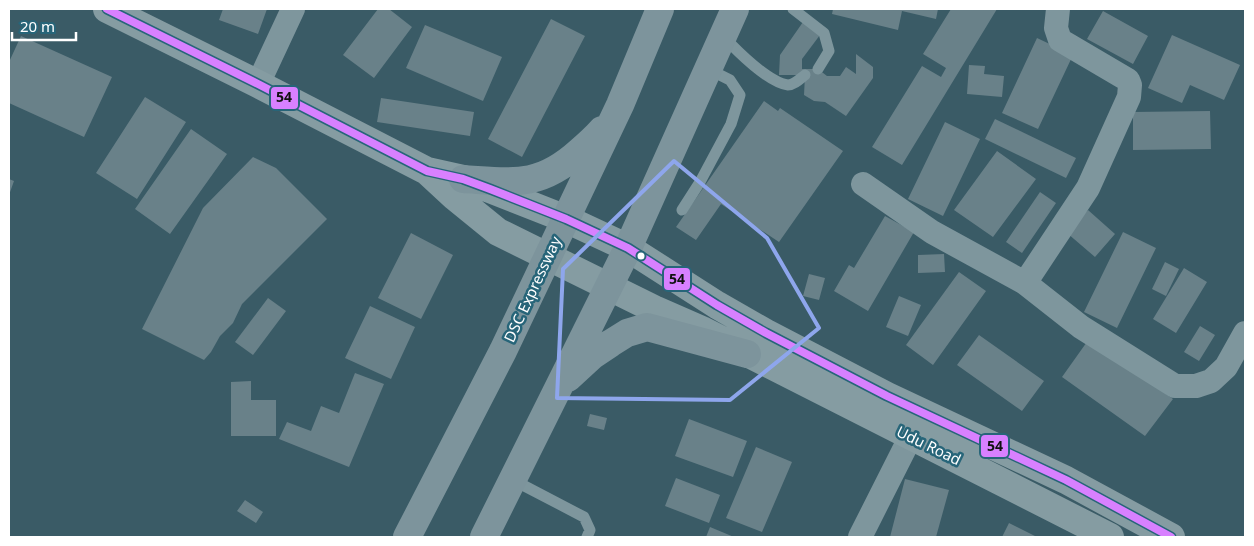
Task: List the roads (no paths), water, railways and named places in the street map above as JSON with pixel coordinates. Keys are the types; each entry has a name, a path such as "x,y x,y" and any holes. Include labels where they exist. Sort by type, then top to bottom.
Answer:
{"main road":[{"path":"107,9 427,171"},
{"name":"DSC Expressway","path":"407,537 503,351 620,105 660,9"},
{"path":"484,537 628,248 735,9"},
{"path":"463,179 533,180 554,171 598,135 620,105"},
{"name":"Udu Road","path":"427,171 463,179 566,219 628,248 717,305 766,333 887,396 1066,480 1171,537"},
{"name":"Udu Road","path":"427,171 498,232 748,354 1110,537"},
{"path":"556,390 593,355 627,333 647,327 748,354"}],"street":[{"path":"258,84 293,9"},
{"path":"1025,283 1088,188 1130,97 1128,80 1060,40 1056,28 1058,9"},
{"path":"862,184 932,232 1025,283 1081,327 1175,386 1196,386 1211,381 1226,367 1245,333"},
{"path":"860,537 911,436"}],"lane":[{"path":"793,9 824,33 829,51 818,69"},
{"path":"722,36 738,52 769,77 788,85 798,82 805,75"},
{"path":"682,210 700,182 731,124 740,95 730,80 708,70"},
{"path":"513,480 584,517 590,530 587,537"}]}
